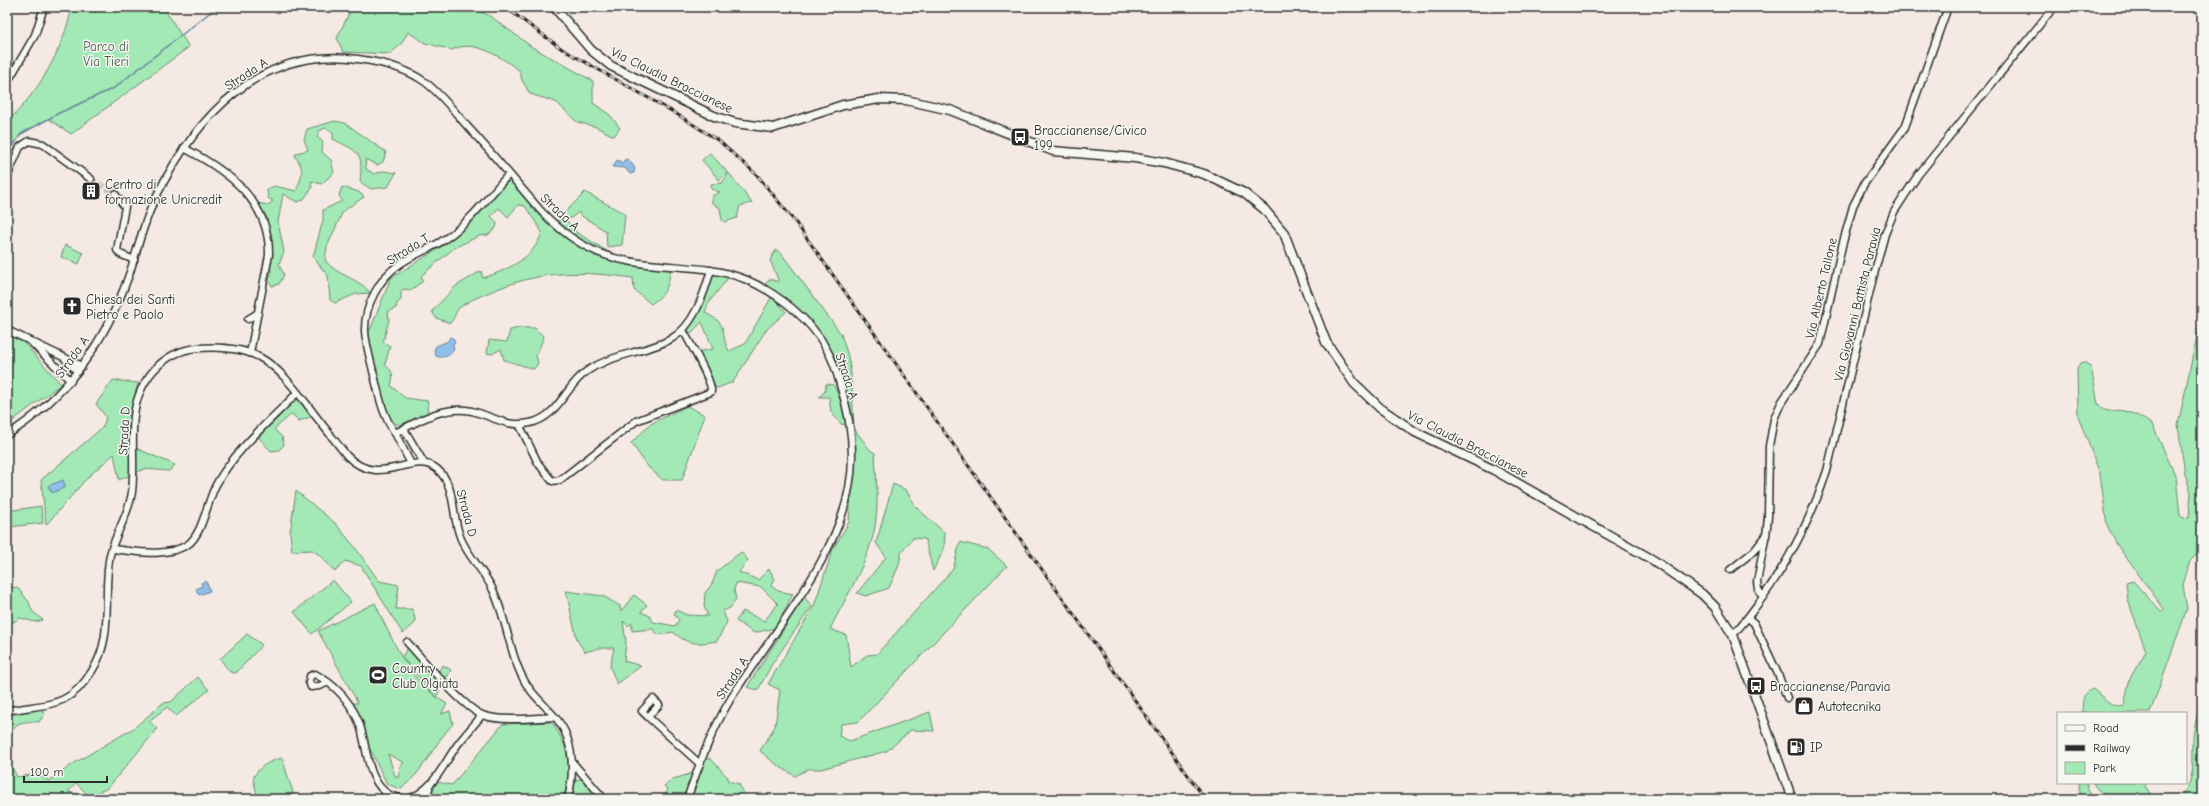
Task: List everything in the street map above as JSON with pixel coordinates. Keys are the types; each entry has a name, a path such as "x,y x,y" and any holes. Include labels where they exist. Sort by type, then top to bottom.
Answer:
{"main road":[{"name":"Via Claudia Braccianese","path":"554,7 591,50 611,66 714,116 735,123 773,128 843,105 879,100 906,100 954,112 1053,151 1142,159 1184,168 1233,187 1264,209 1281,229 1288,241 1326,342 1354,383 1380,408 1415,432 1494,470 1653,560 1702,594 1722,616 1733,635 1792,799"}],"street":[{"path":"7,83 35,35 44,7"},
{"name":"Via Alberto Tallone","path":"1763,597 1758,589 1757,580 1766,536 1768,517 1769,446 1774,418 1781,403 1820,344 1842,246 1853,206 1864,184 1905,127 1948,7"},
{"name":"Via Giovanni Battista Paravia","path":"1733,635 1748,618 1763,597 1819,497 1829,464 1873,278 1885,234 1894,212 1918,175 2054,7"},
{"name":"Strada A","path":"7,435 32,417 70,381 93,350 114,310 134,260 152,205 167,175 184,148 211,114 259,76 281,65 298,60 339,57 383,63 406,71 424,81 446,101 555,226 574,240 589,249 629,262 711,270 735,276 769,291 798,314 818,336 833,361 843,393 850,428 852,459 851,476 846,502 830,544 791,608 728,704 712,734 687,799"},
{"path":"7,178 20,147 29,141 43,144 91,179"},
{"path":"184,148 203,158 235,180 242,187 262,215 268,242 269,255 250,353"},
{"name":"Strada T","path":"411,464 382,409 366,338 366,321 374,295 379,285 389,272 401,263 453,233 478,209 509,174"},
{"path":"115,194 126,208 117,250 120,254 134,260"},
{"path":"395,434 429,416 456,411 473,412 501,422 519,424 535,422 550,413 576,381 591,368 616,358 666,342 683,330 699,303 711,270"},
{"path":"248,319 258,313"},
{"path":"7,330 30,342 70,381"},
{"path":"519,424 541,468 552,481 560,480 636,421 711,392 710,385 696,354 683,330"},
{"path":"30,342 42,344 66,360 75,362 80,369"},
{"name":"Strada D","path":"7,711 41,707 62,701 78,689 93,671 104,643 108,575 112,549 132,495 134,473 134,418 136,404 141,389 151,373 166,358 188,350 221,348 250,353 274,365 297,392 346,456 364,468 390,470 411,464 424,463 439,471 448,485 459,535 493,589 522,677 535,696 555,717 567,738 573,763 573,778 568,799"},
{"path":"52,363 59,361 58,354"},
{"path":"112,549 161,552 181,548 190,543 199,530 210,495 221,476 233,460 297,392"},
{"path":"404,429 424,463"},
{"path":"1730,570 1754,551 1766,536"},
{"path":"1748,618 1754,622 1778,674 1787,698"},
{"path":"407,642 469,707 482,715 501,718 555,717"},
{"path":"328,682 340,692 358,720 365,740 372,771 378,783 389,795 405,799"},
{"path":"425,799 431,786 458,745 482,715"},
{"path":"648,717 700,764"},
{"name":"Strada D","path":"573,763 604,799"},
{"path":"409,799 422,793 431,786"}],"green space":[{"name":"Parco di Via Tieri","path":"72,7 163,7 189,47 71,134 49,119 21,134 7,155 7,122 30,97 56,55 68,24"},
{"path":"352,7 471,7 490,16 532,47 593,81 593,103 610,115 620,128 614,136 596,127 577,122 556,102 530,94 522,80 519,70 496,55 479,48 470,46 452,50 425,43 408,32 402,43 390,54 343,52 337,38"},
{"path":"335,121 345,123 386,152 383,162 377,165 365,159 366,169 374,174 384,171 396,173 388,187 371,189 360,182 361,164 358,154 349,147 333,139 333,132 326,128 319,131 317,137 323,142 322,152 331,160 334,173 321,184 311,181 312,188 303,200 297,202 283,194 278,222 284,252 279,264 284,275 279,284 272,286 269,281 271,273 267,218 258,203 268,205 273,201 268,198 267,189 275,186 296,191 302,174 300,165 295,157 296,153 308,150 304,139 307,129"},
{"path":"710,153 728,173 719,180 702,160"},
{"path":"729,173 752,203 740,206 737,218 725,222 722,220 720,208 712,203 712,196 720,192 711,189 711,184 722,183"},
{"path":"511,179 552,226 585,192 625,214 622,245 607,247 606,231 580,215 579,212 567,221 576,232 610,253 594,256 651,266 671,267 669,279 664,292 651,304 634,290 633,278 580,273 563,274 513,283 495,290 463,305 459,308 450,323 436,318 432,311 456,286 481,271 483,278 510,267 527,256 538,241 542,232 525,206 518,205 508,217 499,208 491,216 497,223 496,228 488,235 479,236 454,248 421,276 423,281 411,290 403,289 401,292 401,300 397,303 396,308 388,312 389,320 383,342 390,346 385,365 390,369 392,374 391,386 405,398 428,401 427,415 399,425 390,421 383,405 368,335 391,278 441,247"},
{"path":"342,187 359,192 364,197 343,211 327,247 325,260 336,270 360,283 370,293 356,294 335,303 330,300 328,276 313,257 323,220 323,210 342,201 339,195"},
{"path":"65,245 83,253 79,264 61,257"},
{"path":"776,250 781,253 841,334 848,356 851,374 854,426 841,424 831,412 829,397 819,397 825,391 826,384 834,385 842,404 847,401 819,335 765,285 769,279 779,282 770,260"},
{"path":"711,274 728,278 709,302 705,313 713,317 721,325 729,351 745,344 772,296 786,312 766,330 733,382 718,388 706,385 691,353 713,349 702,322 691,333 687,330"},
{"path":"2202,325 2202,553 2198,553 2190,561 2183,585 2187,609 2150,712 2082,712 2083,701 2086,693 2093,689 2111,704 2120,706 2124,705 2130,678 2146,651 2128,600 2126,583 2133,581 2161,612 2164,609 2117,545 2107,525 2100,474 2078,416 2077,368 2080,363 2084,362 2091,367 2098,404 2102,408 2108,411 2120,410 2132,413 2153,426 2176,477 2180,515 2183,518 2189,517 2191,492 2185,474 2178,425 2199,326"},
{"path":"519,328 535,328 544,337 536,355 538,363 534,369 504,360 501,349 492,354 487,353 489,340 507,342 510,330"},
{"path":"7,335 23,342 61,384 7,425"},
{"path":"113,380 138,383 128,424 131,446 175,465 169,471 144,469 119,480 114,454 88,477 46,525 41,480 103,427 106,417 96,404"},
{"path":"296,398 313,416 299,421 292,414 274,429 282,437 284,445 279,450 271,451 258,437"},
{"path":"687,406 705,415 682,480 663,480 649,468 631,443 652,423"},
{"path":"855,430 870,450 875,453 877,499 875,526 868,552 863,565 830,629 846,635 851,667 867,655 877,654 953,569 960,542 988,549 1007,566 858,722 841,724 839,736 850,741 930,712 934,731 911,730 887,751 821,769 808,769 795,776 777,765 760,751 775,726 780,690 768,684 814,606 833,549 849,522"},
{"path":"893,484 906,490 917,508 945,533 944,549 933,571 925,539 913,538 901,553 899,565 889,588 866,596 857,593 886,557 876,543"},
{"path":"296,491 335,523 354,546 379,581 399,585 396,609 412,609 416,622 403,634 361,566 345,561 335,572 321,556 312,550 292,551 290,533"},
{"path":"41,506 43,523 9,527 7,511"},
{"path":"741,552 748,560 739,572 758,580 769,569 775,579 771,586 778,591 793,594 775,628 754,633 736,621 743,611 764,621 778,604 761,587 736,583 734,590 736,599 730,608 723,611 727,622 717,641 694,643 684,640 673,632 658,635 653,629 632,631 632,623 628,626 623,621 626,642 624,661 641,666 617,684 610,667 614,648 600,648 585,652 577,640 566,591 603,596 620,606 621,611 634,595 647,605 641,612 650,616 653,622 675,626 679,620 674,614 676,610 687,615 708,616 704,606 705,593 712,584 717,571"},
{"path":"333,580 351,602 312,634 294,612"},
{"path":"17,587 29,602 32,611 43,620 35,622 20,618 7,626 7,588"},
{"path":"804,597 812,606 772,664 758,690 747,687"},
{"name":"Country Club Olgiata","path":"375,603 395,646 412,673 434,695 447,704 441,714 450,711 453,724 416,775 400,789 387,784 369,747 363,725 351,703 358,703 318,631","holes":["388,754 404,763 400,766 398,778 395,776"]},
{"path":"247,634 262,645 236,673 230,672 220,659"},
{"path":"408,647 429,661 435,675 443,665 451,670 436,697 402,657"},
{"path":"198,677 209,690 176,716 167,707 149,721 157,729 108,788 89,796 93,799 7,799 7,758 17,777 38,774 49,781 76,762 134,728 163,703 171,702","holes":["76,783 88,796 68,792"]},
{"path":"41,707 44,715 39,722 18,724 15,726 7,740 7,715"},
{"path":"2202,707 2202,799 2177,799 2185,791 2190,782 2193,762 2194,731 2198,713"},
{"path":"552,722 563,742 568,759 568,777 563,799 429,799 437,782 452,785 503,724"},
{"path":"282,758 295,799 258,799 253,778 255,774 265,765"},
{"path":"709,758 728,777 728,781 739,784 744,793 740,799 654,799 662,798 668,790 664,786 673,779 701,771 705,761"},
{"path":"582,779 599,799 571,799 576,780"},
{"path":"2078,784 2086,784 2089,791 2097,799 2081,797"},
{"path":"2094,784 2144,784 2154,799 2129,800 2112,798 2098,790"}],"water":[{"path":"628,159 635,168 634,173 630,174 625,168 613,167 617,160 623,163 624,160"},
{"path":"450,337 454,339 455,342 453,344 453,351 444,357 436,356 434,350 436,346 448,341"},
{"path":"63,480 66,487 52,493 48,486"},
{"path":"206,581 210,591 199,595 196,589 202,586 201,583"}],"waterway":[{"path":"7,155 21,134 59,113 114,88 217,7"},
{"path":"2202,722 2202,735"}],"tunnel":[{"path":"91,179 115,194"}],"railway":[{"path":"505,7 562,49 675,113 719,141 757,175 796,223 1205,799"}],"place":[{"name":"Braccianense/Civico 199","path":"1020,137"},
{"name":"Centro di formazione Unicredit","path":"91,191"},
{"name":"Chiesa dei Santi Pietro e Paolo","path":"72,306"},
{"name":"Country Club Olgiata","path":"378,675"},
{"name":"Braccianense/Paravia","path":"1756,686"},
{"name":"Autotecnika","path":"1804,706"},
{"name":"IP","path":"1796,747"}]}
